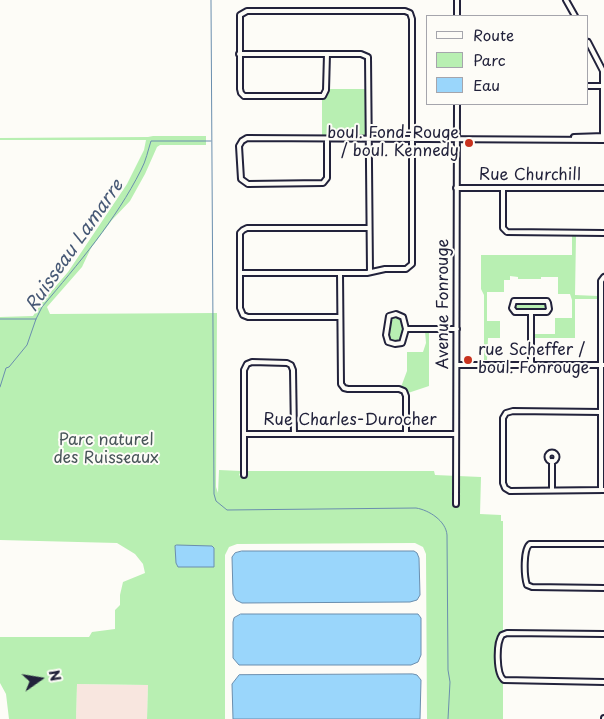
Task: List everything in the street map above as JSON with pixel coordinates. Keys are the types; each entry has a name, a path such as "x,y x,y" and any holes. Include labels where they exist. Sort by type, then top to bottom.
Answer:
{"street":[{"path":"457,0 457,15"},
{"path":"566,0 574,15"},
{"path":"240,272 370,272 384,269 406,269 410,266 412,257 412,20 409,11 247,11 240,15 240,90 242,95 246,97 323,96 326,90 327,54"},
{"path":"327,139 326,178 324,182 319,184 244,183 240,177 241,142 247,138 604,138 603,71 589,44"},
{"path":"239,54 361,54 368,57 370,272"},
{"path":"589,86 603,86"},
{"name":"Avenue Fonrouge","path":"456,504 457,105"},
{"name":"Rue Churchill","path":"456,188 604,188"},
{"path":"503,188 503,228 507,232 604,233"},
{"path":"339,317 245,316 240,310 241,232 245,228 370,228"},
{"path":"340,273 341,386 346,389 399,389 404,391 406,396 406,434"},
{"path":"601,412 506,412 503,418 504,488 510,490 602,490 601,412 603,365 601,281 604,276"},
{"path":"518,301 545,301 548,303 548,312 531,312 514,312 512,303 518,301"},
{"path":"531,312 531,365"},
{"path":"390,315 402,316 406,329 403,341 400,344 392,344 386,340 390,315"},
{"path":"406,329 457,329"},
{"path":"244,475 244,369 247,364 252,362 288,363 292,366 294,434"},
{"path":"457,365 603,365"},
{"name":"Rue Charles-Durocher","path":"244,434 456,434"},
{"path":"552,461 552,490"},
{"path":"604,544 528,545 525,550 525,579 527,585 532,588 604,588"},
{"path":"604,634 504,633 499,639 499,674 501,678 506,680 604,682"}],"shaded area":[{"path":"77,684 148,685 147,719 76,719"}],"green space":[{"path":"329,89 367,89 366,135 322,136 322,99 327,95"},
{"name":"Parc naturel des Ruisseaux","path":"206,136 206,145 160,145 157,147 130,201 112,220 91,248 82,267 47,307 50,314 217,313 216,487 218,493 219,470 241,471 239,475 243,478 248,477 248,471 434,471 435,475 481,477 480,514 501,515 501,521 503,521 503,631 496,640 496,673 498,679 503,683 503,719 427,719 426,554 423,547 415,543 237,544 229,547 225,555 225,719 147,719 148,685 77,684 76,719 9,719 6,694 0,683 0,637 89,637 92,632 115,629 115,610 120,605 123,582 145,573 143,564 135,554 117,543 0,540 0,317 33,316 43,301 68,272 127,184 144,150 146,140 0,140 0,138"},
{"path":"572,235 576,236 575,295 598,296 598,299 575,299 575,338 534,338 534,334 555,334 555,318 572,318 570,294 558,294 558,277 518,279 518,277 510,276 510,280 504,280 504,292 487,292 487,321 500,321 500,338 488,338 487,360 484,360 484,295 481,289 481,255 572,255"},
{"path":"518,304 544,304 546,307 543,309 517,309 515,306"},
{"path":"393,318 401,319 403,335 399,340 390,341 390,321"},
{"path":"425,331 429,331 429,386 408,393 401,387 407,371 407,352 423,352 426,343"}],"water":[{"path":"175,546 212,546 214,548 214,567 178,567"},
{"path":"242,551 414,551 419,558 420,595 417,600 410,602 242,603 236,600 233,594 232,557 235,553"},
{"path":"241,614 418,614 421,618 421,655 418,662 411,665 239,665 233,658 233,622 234,618"},
{"path":"239,675 417,675 421,680 420,719 233,719 232,684"}],"waterway":[{"path":"211,0 214,494 216,501 227,510 416,508 436,517 444,525 447,535 448,670 450,682 448,719"},
{"name":"Ruisseau Lamarre","path":"0,387 6,368 9,367 27,345 42,307 96,241 120,206 143,167 151,141 211,141"},
{"path":"0,319 36,319"}],"place":[{"name":"boul. Fond-Rouge / boul. Kennedy","path":"469,143"},
{"name":"rue Scheffer / boul. Fonrouge","path":"468,360"}]}
